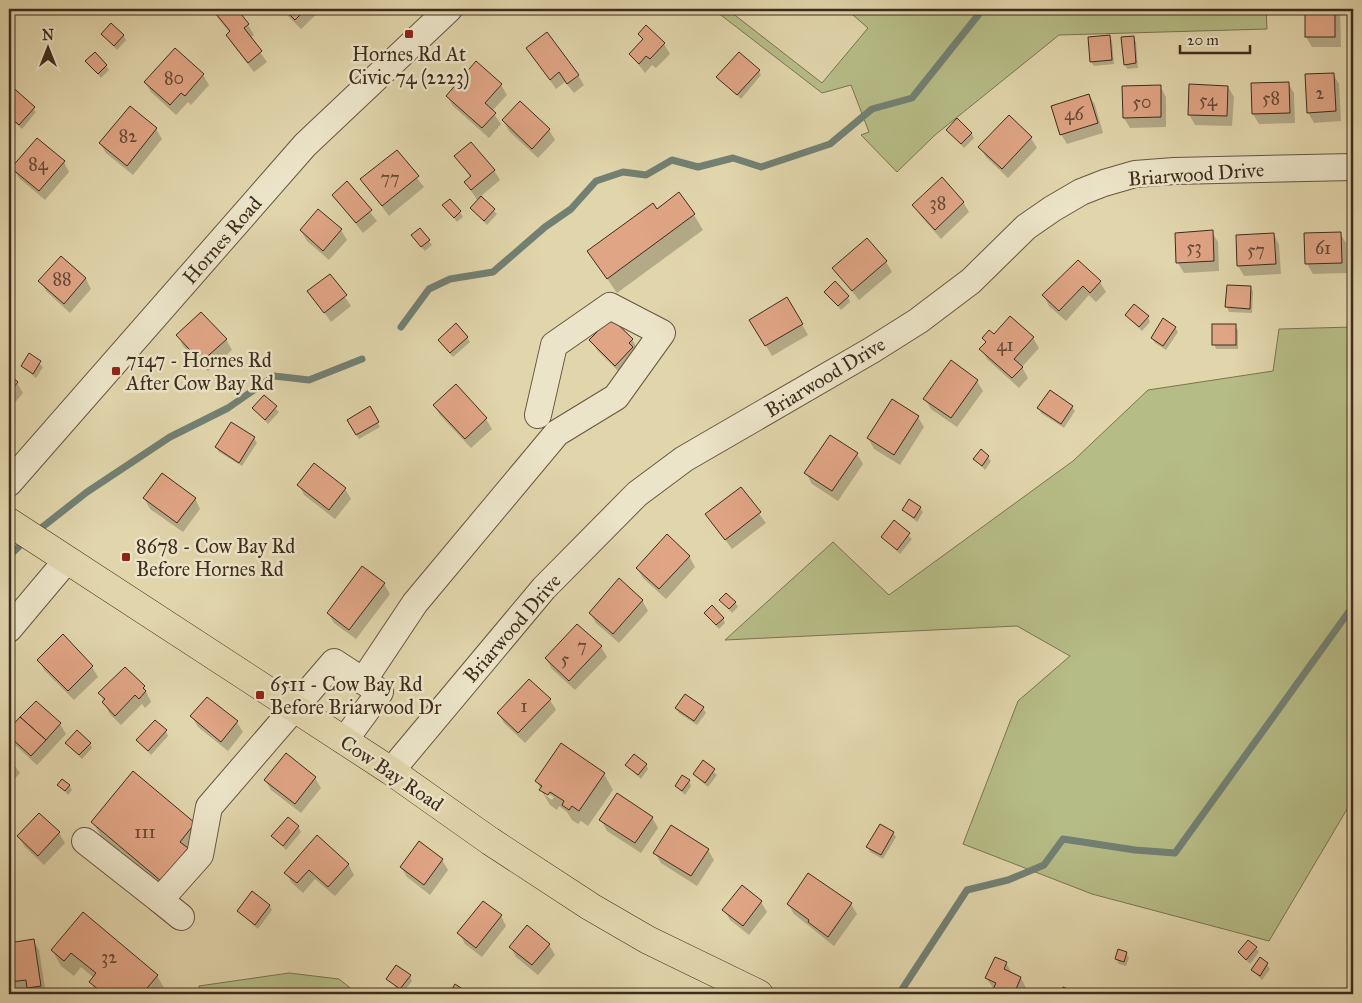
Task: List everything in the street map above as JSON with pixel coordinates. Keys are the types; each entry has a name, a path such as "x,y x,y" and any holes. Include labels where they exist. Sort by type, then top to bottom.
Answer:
{"main road":[{"name":"Cow Bay Road","path":"12,524 391,771 490,841 590,907 648,940 759,994"}],"street":[{"name":"Hornes Road","path":"9,483 305,145 449,9"},
{"name":"Briarwood Drive","path":"391,771 544,588 637,494 684,459 872,350 918,321 970,281 1026,227 1052,209 1081,192 1104,182 1135,174 1174,171 1353,167"},
{"path":"363,681 415,604 557,433 616,398 662,333 610,306 587,321 554,345 538,415"},
{"path":"9,628 58,554"},
{"path":"160,900 200,856 210,807 334,662 380,692 344,741"},
{"path":"84,841 181,917"}],"green space":[{"path":"713,9 727,9 822,83 868,28 846,9 1266,9 1267,29 1059,35 935,135 897,172 861,135 869,132 851,85 822,93"},
{"path":"1353,327 1353,799 1269,941 1092,894 963,844 1018,701 1070,656 1017,626 725,640 833,542 889,595 1073,461 1148,390 1273,371 1279,329"},
{"path":"289,973 339,979 358,994 200,994 199,986"}],"building":[{"path":"212,9 237,9 249,24 244,28 262,51 248,63 226,35 230,31"},
{"path":"284,9 306,9 295,20"},
{"path":"1305,9 1335,9 1335,37 1305,37"},
{"path":"111,23 124,35 114,46 101,34"},
{"path":"646,25 665,43 650,59 646,56 639,64 629,54 643,39 638,34"},
{"path":"547,32 579,75 567,84 559,72 550,80 526,48"},
{"path":"1110,35 1112,60 1090,62 1088,37"},
{"path":"1134,36 1136,63 1124,65 1121,37"},
{"path":"175,48 204,74 185,96 181,93 170,105 144,82"},
{"path":"95,52 107,65 98,74 85,61"},
{"path":"739,52 760,70 737,95 716,77"},
{"path":"476,61 502,84 485,103 496,113 482,128 446,96"},
{"path":"1334,73 1336,111 1307,113 1305,74"},
{"path":"1289,82 1290,113 1252,114 1251,83"},
{"path":"9,84 35,107 19,125 9,116"},
{"path":"1189,84 1228,86 1227,116 1188,115"},
{"path":"1161,85 1161,117 1123,118 1122,86"},
{"path":"1089,94 1098,123 1060,135 1051,106"},
{"path":"520,101 550,129 532,149 502,120"},
{"path":"130,106 157,128 127,166 99,143"},
{"path":"1009,115 1032,137 1002,169 978,147"},
{"path":"957,118 972,133 961,144 946,130"},
{"path":"37,138 65,161 39,191 11,168"},
{"path":"471,142 495,170 471,190 464,182 471,176 454,156"},
{"path":"397,150 419,176 382,206 360,179"},
{"path":"942,177 964,202 935,230 912,205"},
{"path":"347,181 372,210 356,223 332,195"},
{"path":"679,192 695,214 607,279 587,251 653,203 657,209"},
{"path":"481,196 495,209 484,221 470,208"},
{"path":"450,199 461,211 454,218 442,205"},
{"path":"318,209 342,229 323,251 300,230"},
{"path":"420,228 430,240 421,247 411,235"},
{"path":"1213,230 1214,261 1176,263 1175,233"},
{"path":"1341,232 1342,263 1305,264 1304,233"},
{"path":"1274,233 1276,264 1237,266 1236,235"},
{"path":"867,238 887,261 852,291 832,268"},
{"path":"61,256 86,278 64,304 38,281"},
{"path":"1078,260 1101,281 1090,293 1083,286 1059,311 1042,295"},
{"path":"330,274 347,295 324,313 307,291"},
{"path":"1349,274 1353,274 1353,289 1348,289"},
{"path":"835,281 849,296 838,306 824,292"},
{"path":"1227,285 1251,286 1250,309 1225,307"},
{"path":"787,297 803,324 765,346 749,320"},
{"path":"1134,304 1149,316 1139,327 1125,315"},
{"path":"201,312 227,339 201,362 176,335"},
{"path":"1010,316 1034,337 1014,359 1023,367 1012,378 979,349 986,342 982,338 989,330 994,334"},
{"path":"611,318 633,339 629,343 633,347 615,366 589,340"},
{"path":"1163,318 1176,327 1163,346 1151,338"},
{"path":"456,323 468,337 450,353 438,340"},
{"path":"1212,324 1236,324 1236,345 1212,345"},
{"path":"29,353 41,361 33,374 21,366"},
{"path":"951,360 978,380 951,418 923,399"},
{"path":"9,374 18,382 9,393"},
{"path":"456,384 487,418 465,439 433,405"},
{"path":"1050,390 1073,406 1061,424 1037,408"},
{"path":"264,395 277,406 265,420 252,408"},
{"path":"892,399 919,416 894,455 867,438"},
{"path":"370,406 379,422 356,435 347,420"},
{"path":"231,422 255,437 239,463 215,447"},
{"path":"830,435 858,453 832,491 804,473"},
{"path":"981,449 989,456 982,466 973,459"},
{"path":"314,463 346,488 329,510 297,485"},
{"path":"162,473 196,498 177,523 143,498"},
{"path":"741,487 761,512 725,540 705,514"},
{"path":"909,499 921,507 914,518 902,510"},
{"path":"894,520 910,533 897,550 881,537"},
{"path":"667,534 690,556 659,589 636,568"},
{"path":"362,566 385,583 349,630 327,613"},
{"path":"619,578 643,600 613,634 589,613"},
{"path":"726,593 736,602 729,609 719,600"},
{"path":"712,605 724,618 716,625 704,613"},
{"path":"577,624 602,646 569,681 545,658"},
{"path":"63,634 93,666 68,691 37,660"},
{"path":"125,667 145,686 143,688 146,691 139,699 135,695 115,716 102,702 105,699 98,693"},
{"path":"529,679 551,699 518,733 497,713"},
{"path":"685,694 704,707 694,721 675,708"},
{"path":"207,697 238,721 221,742 190,716"},
{"path":"36,701 61,723 46,740 20,717"},
{"path":"20,717 46,740 31,756 9,736 10,728"},
{"path":"155,720 167,730 148,751 136,740"},
{"path":"77,730 91,743 79,755 65,743"},
{"path":"561,743 605,773 579,811 572,806 569,810 562,805 564,801 550,792 548,795 539,790 542,786 535,781"},
{"path":"286,753 316,777 295,804 264,780"},
{"path":"634,754 647,764 638,775 625,765"},
{"path":"9,756 15,762 9,769"},
{"path":"703,760 715,769 705,783 693,774"},
{"path":"133,771 195,823 180,842 188,848 161,881 91,822"},
{"path":"682,775 690,780 682,791 675,786"},
{"path":"62,779 70,785 65,791 57,785"},
{"path":"617,793 653,817 635,843 599,820"},
{"path":"39,813 60,832 38,856 17,836"},
{"path":"288,817 299,826 283,846 271,836"},
{"path":"880,824 894,832 881,855 866,847"},
{"path":"671,825 709,849 691,876 653,853"},
{"path":"317,835 349,864 328,887 309,870 297,883 284,873"},
{"path":"419,841 443,859 424,885 400,867"},
{"path":"808,873 852,903 828,937 787,904"},
{"path":"742,885 762,901 743,926 722,910"},
{"path":"252,891 270,905 255,925 237,911"},
{"path":"483,901 502,915 476,948 457,933"},
{"path":"83,912 158,975 142,994 104,994 89,982 96,973 71,953 64,961 51,950"},
{"path":"527,925 550,944 532,965 509,947"},
{"path":"34,939 41,986 27,988 26,980 9,982 9,943"},
{"path":"1248,940 1257,947 1246,960 1238,952"},
{"path":"1118,949 1127,952 1124,962 1115,959"},
{"path":"995,957 1007,962 1004,969 1021,977 1014,994 991,994 996,983 985,978"},
{"path":"1260,957 1268,963 1260,976 1251,970"},
{"path":"396,965 411,975 400,989 386,979"},
{"path":"455,984 470,994 449,994"},
{"path":"1063,987 1079,994 1060,994"},
{"path":"633,988 643,994 629,994"},
{"path":"1350,992 1350,994 1304,994"}],"waterway":[{"path":"401,327 429,289 450,279 493,272 545,227 571,209 596,181 623,172 646,175 672,160 698,167 733,158 761,167 830,144 872,109 912,98 983,9"},
{"path":"36,532 87,492 170,437 228,408 274,376 309,380 362,359"},
{"path":"9,556 26,540"},
{"path":"899,994 967,890 1008,880 1044,865 1063,839 1135,850 1175,853 1353,606"}],"place":[{"name":"Hornes Rd At Civic 74 (2223)","path":"409,34"},
{"name":"7147 - Hornes Rd After Cow Bay Rd","path":"116,371"},
{"name":"8678 - Cow Bay Rd Before Hornes Rd","path":"126,557"},
{"name":"6511 - Cow Bay Rd Before Briarwood Dr","path":"260,695"}]}
